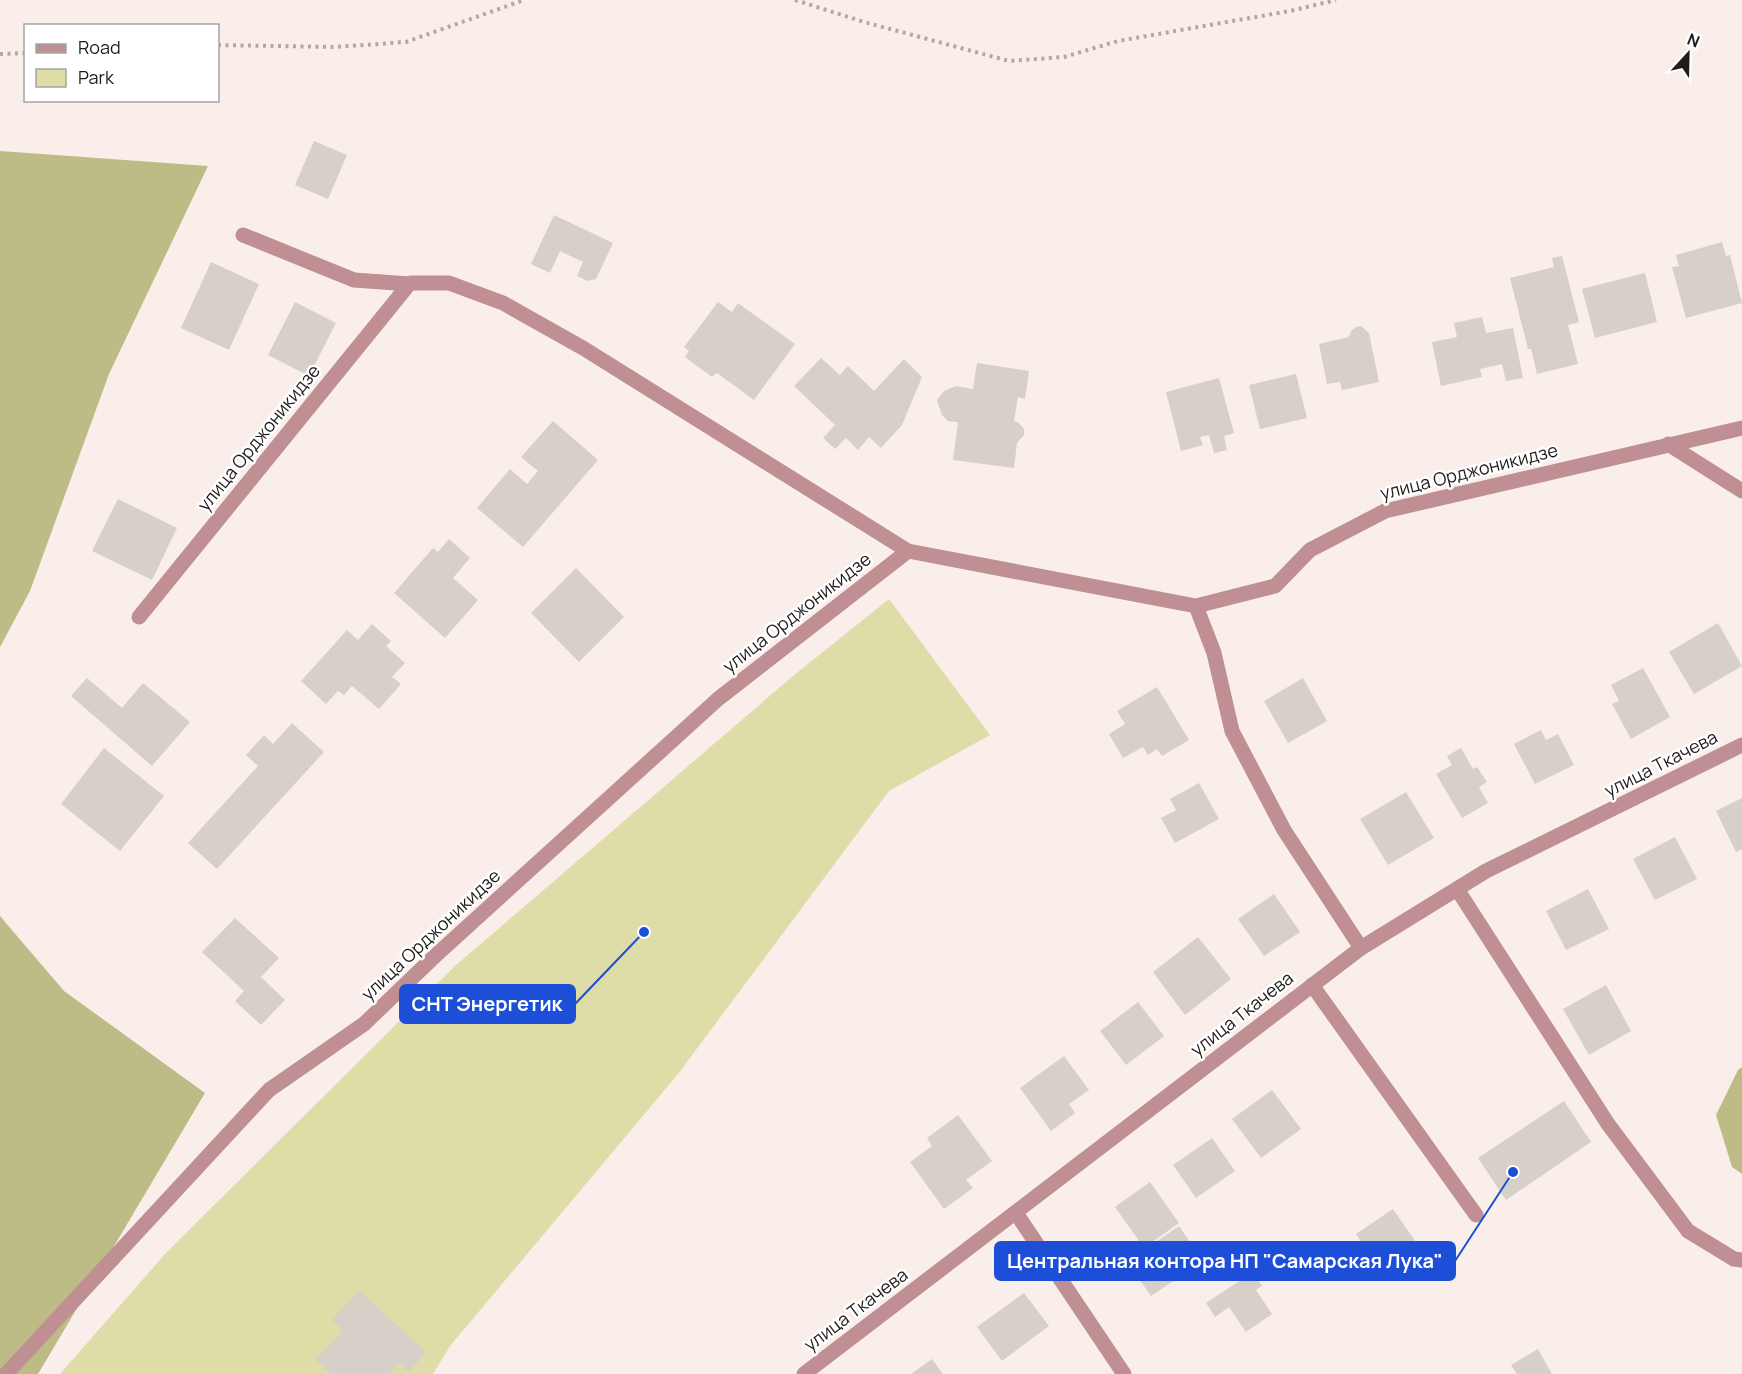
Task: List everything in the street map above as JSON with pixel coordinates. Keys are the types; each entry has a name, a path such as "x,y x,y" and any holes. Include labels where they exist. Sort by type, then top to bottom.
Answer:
{"street":[{"name":"улица Орджоникидзе","path":"243,235 354,280 410,284 449,283 502,303 583,348 908,551 1196,606 1275,586 1310,550 1385,511 1742,428"},
{"name":"улица Орджоникидзе","path":"139,617 410,284"},
{"path":"1668,444 1742,491"},
{"name":"улица Орджоникидзе","path":"6,1374 269,1090 364,1024 435,956 718,699 908,551"},
{"path":"1196,606 1214,653 1232,731 1284,830 1361,948"},
{"name":"улица Ткачева","path":"804,1374 1361,948 1486,871 1742,745"},
{"path":"1456,889 1608,1124 1688,1231 1734,1259 1742,1260"},
{"path":"1312,985 1476,1215"},
{"path":"1016,1213 1124,1374"}],"path":[{"path":"219,45 335,47 406,42 524,0"},
{"path":"795,0 864,22 1009,61 1064,57 1118,41 1290,11 1336,0"},
{"path":"0,54 24,53"}],"green space":[{"path":"889,599 990,735 889,791 678,1074 450,1346 433,1374 60,1374 166,1253 455,966 793,676"}],"shaded area":[{"path":"0,151 208,166 109,374 30,591 0,647"},
{"path":"0,916 64,991 205,1093 38,1374 0,1374"},
{"path":"1742,1067 1742,1174 1732,1167 1716,1115 1738,1070"}],"building":[{"path":"314,141 347,155 328,199 295,185"},
{"path":"554,215 613,243 596,279 588,281 577,276 583,262 560,251 550,273 531,264"},
{"path":"1722,242 1726,256 1730,255 1742,303 1686,318 1672,267 1679,266 1676,255"},
{"path":"1562,256 1579,322 1568,325 1578,364 1537,374 1531,349 1528,349 1510,278 1554,267 1552,258"},
{"path":"211,262 259,284 229,350 181,328"},
{"path":"1645,273 1657,322 1595,338 1582,289"},
{"path":"295,302 336,323 309,376 268,355"},
{"path":"718,302 732,312 738,303 795,344 754,400 717,373 712,377 685,357 689,351 684,347"},
{"path":"1482,317 1486,333 1513,328 1523,378 1506,381 1502,364 1480,369 1482,377 1441,386 1432,342 1457,337 1454,323"},
{"path":"1361,326 1369,333 1379,382 1342,390 1340,382 1327,384 1319,344 1349,337 1351,331"},
{"path":"821,358 840,375 848,366 874,391 904,359 922,377 902,425 881,448 869,437 858,450 846,438 835,449 823,438 835,425 794,386"},
{"path":"977,363 1029,371 1025,399 1018,397 1014,421 1024,429 1024,435 1017,443 1014,468 953,460 958,422 948,421 942,415 937,400 944,391 956,386 973,389"},
{"path":"1296,374 1307,418 1260,429 1249,385"},
{"path":"1219,378 1234,433 1224,436 1227,450 1214,453 1209,435 1200,437 1203,445 1181,451 1166,392"},
{"path":"553,421 598,460 523,547 477,508 510,469 527,484 538,471 521,457"},
{"path":"118,499 177,528 152,580 92,551"},
{"path":"449,539 470,558 453,578 478,600 445,638 394,593 433,548 438,552"},
{"path":"576,568 624,617 579,662 531,613"},
{"path":"1718,623 1742,666 1694,694 1669,652"},
{"path":"372,624 391,641 386,646 405,663 392,677 401,684 379,709 352,686 344,695 338,691 326,704 301,681 347,630 358,640"},
{"path":"1643,668 1670,717 1631,739 1612,704 1619,701 1611,685"},
{"path":"87,678 122,708 143,683 190,722 152,766 71,696"},
{"path":"1303,678 1327,721 1288,743 1264,701"},
{"path":"1157,687 1189,740 1162,756 1157,749 1148,755 1143,747 1123,758 1109,734 1125,724 1117,711"},
{"path":"292,723 324,752 217,869 188,843 258,766 246,755 264,735 273,744"},
{"path":"1541,730 1546,740 1558,734 1574,765 1535,784 1514,744"},
{"path":"104,748 164,796 120,851 61,804"},
{"path":"1461,748 1473,769 1477,767 1487,782 1479,787 1488,803 1462,818 1436,774 1452,765 1447,756"},
{"path":"1199,783 1219,819 1175,843 1161,818 1176,810 1170,799"},
{"path":"1406,792 1434,838 1388,865 1360,819"},
{"path":"1742,798 1742,849 1736,852 1716,811"},
{"path":"1675,837 1697,879 1655,900 1633,859"},
{"path":"1588,889 1609,929 1566,950 1546,911"},
{"path":"1274,894 1300,932 1264,956 1238,919"},
{"path":"235,918 279,958 261,977 285,1000 261,1025 235,1001 244,991 202,952"},
{"path":"1198,937 1231,979 1185,1015 1153,972"},
{"path":"1606,985 1631,1031 1589,1055 1563,1009"},
{"path":"1138,1002 1164,1036 1126,1065 1100,1031"},
{"path":"1064,1056 1089,1090 1069,1104 1075,1113 1051,1131 1020,1088"},
{"path":"1272,1090 1301,1129 1261,1158 1232,1119"},
{"path":"1564,1101 1591,1142 1506,1200 1478,1158"},
{"path":"958,1115 992,1161 966,1180 973,1188 944,1209 910,1162 932,1146 927,1138"},
{"path":"1212,1138 1235,1171 1196,1198 1173,1165"},
{"path":"1150,1182 1179,1223 1144,1248 1115,1207"},
{"path":"1393,1209 1420,1248 1383,1274 1356,1234"},
{"path":"1179,1226 1203,1261 1151,1296 1127,1262"},
{"path":"1253,1272 1262,1286 1256,1290 1272,1314 1246,1332 1229,1307 1215,1317 1206,1303"},
{"path":"359,1290 426,1352 409,1372 399,1363 389,1374 331,1374 315,1359 343,1331 332,1320"},
{"path":"1024,1293 1049,1326 1002,1361 977,1327"},
{"path":"1538,1349 1552,1374 1517,1374 1511,1365"},
{"path":"932,1359 943,1374 911,1374"}],"place":[{"name":"СНТ Энергетик","path":"644,932"},
{"name":"Центральная контора НП \"Самарская Лука\"","path":"1513,1172"}]}
